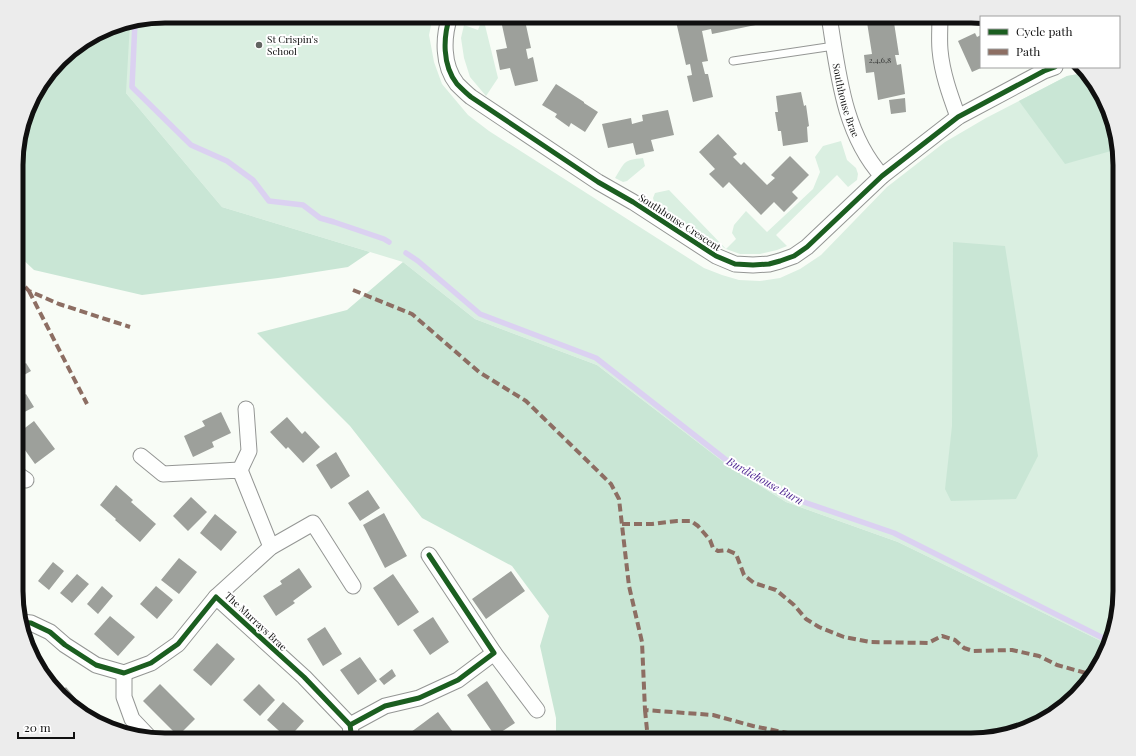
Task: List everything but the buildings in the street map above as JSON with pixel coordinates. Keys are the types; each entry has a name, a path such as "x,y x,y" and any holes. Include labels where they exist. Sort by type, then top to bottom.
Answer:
{"street":[{"name":"Southhouse Crescent","path":"449,23 446,37 446,55 449,70 456,83 470,97 716,256 735,264 769,264 794,256 807,247 882,176 958,117 1052,68"},
{"name":"Southhouse Brae","path":"830,23 838,76 845,106 853,129 864,153 882,176"},
{"path":"940,23 940,51 942,66 950,96 958,117"},
{"path":"246,409 249,450 240,470 270,547"},
{"path":"141,456 163,474 240,470"},
{"name":"The Murrays Brae","path":"124,673 150,663 178,644 216,597 270,547 313,523 353,586"},
{"path":"429,555 494,652 537,710"},
{"name":"The Murrays Brae","path":"216,597 304,677 351,733 385,706 419,698 458,680 494,652"},
{"path":"27,623 50,632 65,645 96,664 124,673 124,698 132,719 144,732"}],"lane":[{"path":"734,61 834,46"}],"green space":[{"path":"156,23 432,23 429,35 434,62 442,84 468,115 489,131 704,268 739,280 760,281 780,278 800,269 821,255 887,187 945,142 986,118 1067,76 1080,74 1094,94 1102,111 1108,128 1113,156 1113,600 1108,628 1103,642 898,542 786,502 730,467 597,365 475,319 403,262 222,207 126,93 116,32 128,28"},
{"path":"481,23 484,23 498,78 486,96 470,77 464,58 461,38 464,25 478,30"},
{"path":"130,28 126,93 222,207 370,252 348,267 278,278 142,295 34,270 23,260 23,156 28,128 34,111 47,86 58,71 71,58 94,42"},
{"path":"1080,74 1094,94 1108,128 1112,151 1065,164 1019,101 1067,76"},
{"path":"841,141 847,160 856,168 858,174 857,180 848,187 837,175 776,235 787,246 760,254 740,254 726,249 736,239 732,233 734,225 746,211 767,232 813,189 820,172 815,157 823,146"},
{"path":"643,158 645,166 627,181 623,182 615,178 625,163"},
{"path":"669,190 726,249 655,205 653,198 655,193"},
{"path":"953,242 1005,246 1038,456 1016,499 951,501 945,489 952,426"},
{"path":"403,262 475,319 597,365 730,467 786,502 898,542 1103,642 1098,654 1078,685 1057,704 1042,714 1025,722 990,732 556,733 556,718 540,646 549,616 512,566 422,518 350,426 257,333 347,310"}],"waterway":[{"name":"Burdiehouse Burn","path":"135,26 132,87 191,145 227,161 253,180 269,201 303,205 320,218 389,242"},
{"name":"Burdiehouse Burn","path":"406,253 418,261 480,314 596,358 730,463 795,499 894,533 1104,639"}],"marked path":[{"path":"23,284 29,291 59,304 130,327"},
{"path":"353,290 412,314 479,372 526,401 611,484 619,499 629,586 642,642 645,710 713,715 753,726 788,733"},
{"path":"29,291 87,404"},
{"path":"622,524 652,524 691,521 698,526 710,540 713,548 718,551 727,550 736,554 744,575 754,583 776,590 794,605 806,619 819,627 844,637 870,642 928,643 942,636 955,640 964,648 973,651 1012,650 1039,656 1057,665 1087,673"},
{"path":"645,710 647,733"}],"cycle path":[{"path":"448,23 445,42 446,60 452,76 457,84 467,94 598,182 633,202 716,256 735,264 769,264 794,256 807,247 882,176 958,117 1052,68"},
{"path":"350,725 385,706 419,698 458,680 494,653 429,555"},
{"path":"27,623 50,632 65,645 96,665 124,673 151,663 178,644 216,597 304,677 350,725 351,733"}],"place":[{"name":"St Crispin's School","path":"259,45"}]}
